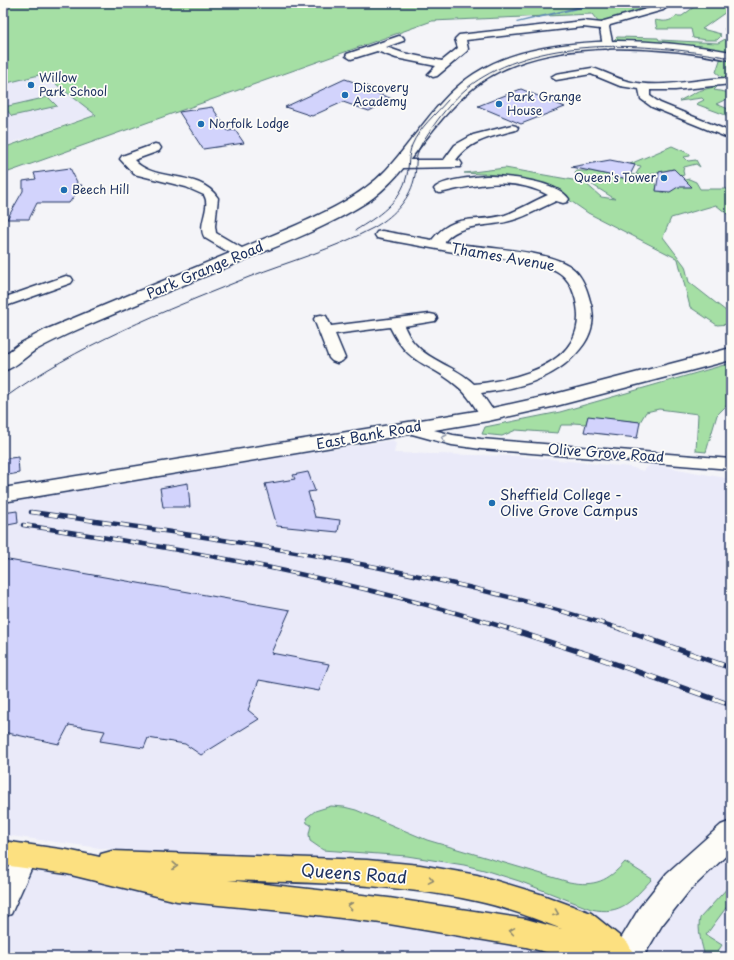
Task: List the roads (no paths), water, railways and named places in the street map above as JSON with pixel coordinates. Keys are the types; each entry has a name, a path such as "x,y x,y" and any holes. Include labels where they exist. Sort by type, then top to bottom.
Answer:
{"highway":[{"name":"Queens Road","path":"15,854 66,862 177,888 389,911 526,933 617,957"},
{"name":"Queens Road","path":"66,862 367,873 420,878 477,888 540,907 580,922 622,957"}],"street":[{"path":"433,74 463,49 460,39 463,37 583,24 604,26 607,23 660,8 667,3"},
{"path":"604,26 608,46"},
{"path":"351,56 399,39"},
{"name":"Park Grange Road","path":"3,365 26,348 80,321 242,254 345,208 373,190 400,164 445,106 462,88 482,74 506,62 525,56 574,48 608,46 682,48 731,56"},
{"path":"377,47 400,56 444,65"},
{"path":"556,77 609,68"},
{"path":"592,71 624,84 644,87 675,87 731,81"},
{"path":"644,87 645,97 656,105 731,136"},
{"path":"400,164 452,164 459,148 477,137 512,128"},
{"path":"155,148 126,159 138,171 187,182 208,192 212,199 208,230 210,235 242,254"},
{"path":"435,245 444,232 450,229 467,223 494,221 508,218 545,200 563,199 539,186 511,181 488,180 449,188"},
{"name":"Thames Avenue","path":"382,235 435,245 528,258 558,265 569,271 575,277 587,313 583,335 568,355 545,371 529,379 470,389"},
{"path":"3,303 66,280"},
{"path":"337,358 324,325 395,322 430,318"},
{"path":"395,322 411,349 452,374 470,389 488,415"},
{"name":"East Bank Road","path":"3,495 488,415 549,402 731,354"},
{"name":"Olive Grove Road","path":"457,420 462,434 481,444"},
{"name":"Olive Grove Road","path":"407,428 452,440 481,444 731,464"},
{"path":"626,957 651,916 678,882 731,833"},
{"path":"3,906 15,854"}],"waterway":[{"path":"517,22 581,7 591,3"}],"tram line":[{"path":"3,399 61,362 122,330 249,277 343,242 380,224 393,214 404,202 412,188 419,149 441,115 465,90 483,77 511,64 540,54 604,46 670,49 731,58"},
{"path":"356,230 380,214 394,201 404,185 410,153 415,139 423,127 448,100"}],"railway":[{"path":"31,512 256,545 330,558 478,589 552,608 623,630"},
{"path":"23,525 147,544 331,581 453,612 513,630"},
{"path":"509,629 593,656 731,705"},
{"path":"623,630 731,668"}],"place":[{"name":"Willow Park School","path":"31,85"},
{"name":"Discovery Academy","path":"345,95"},
{"name":"Park Grange House","path":"499,104"},
{"name":"Norfolk Lodge","path":"201,124"},
{"name":"Queen's Tower","path":"664,178"},
{"name":"Beech Hill","path":"64,190"},
{"name":"Sheffield College - Olive Grove Campus","path":"492,503"}]}
